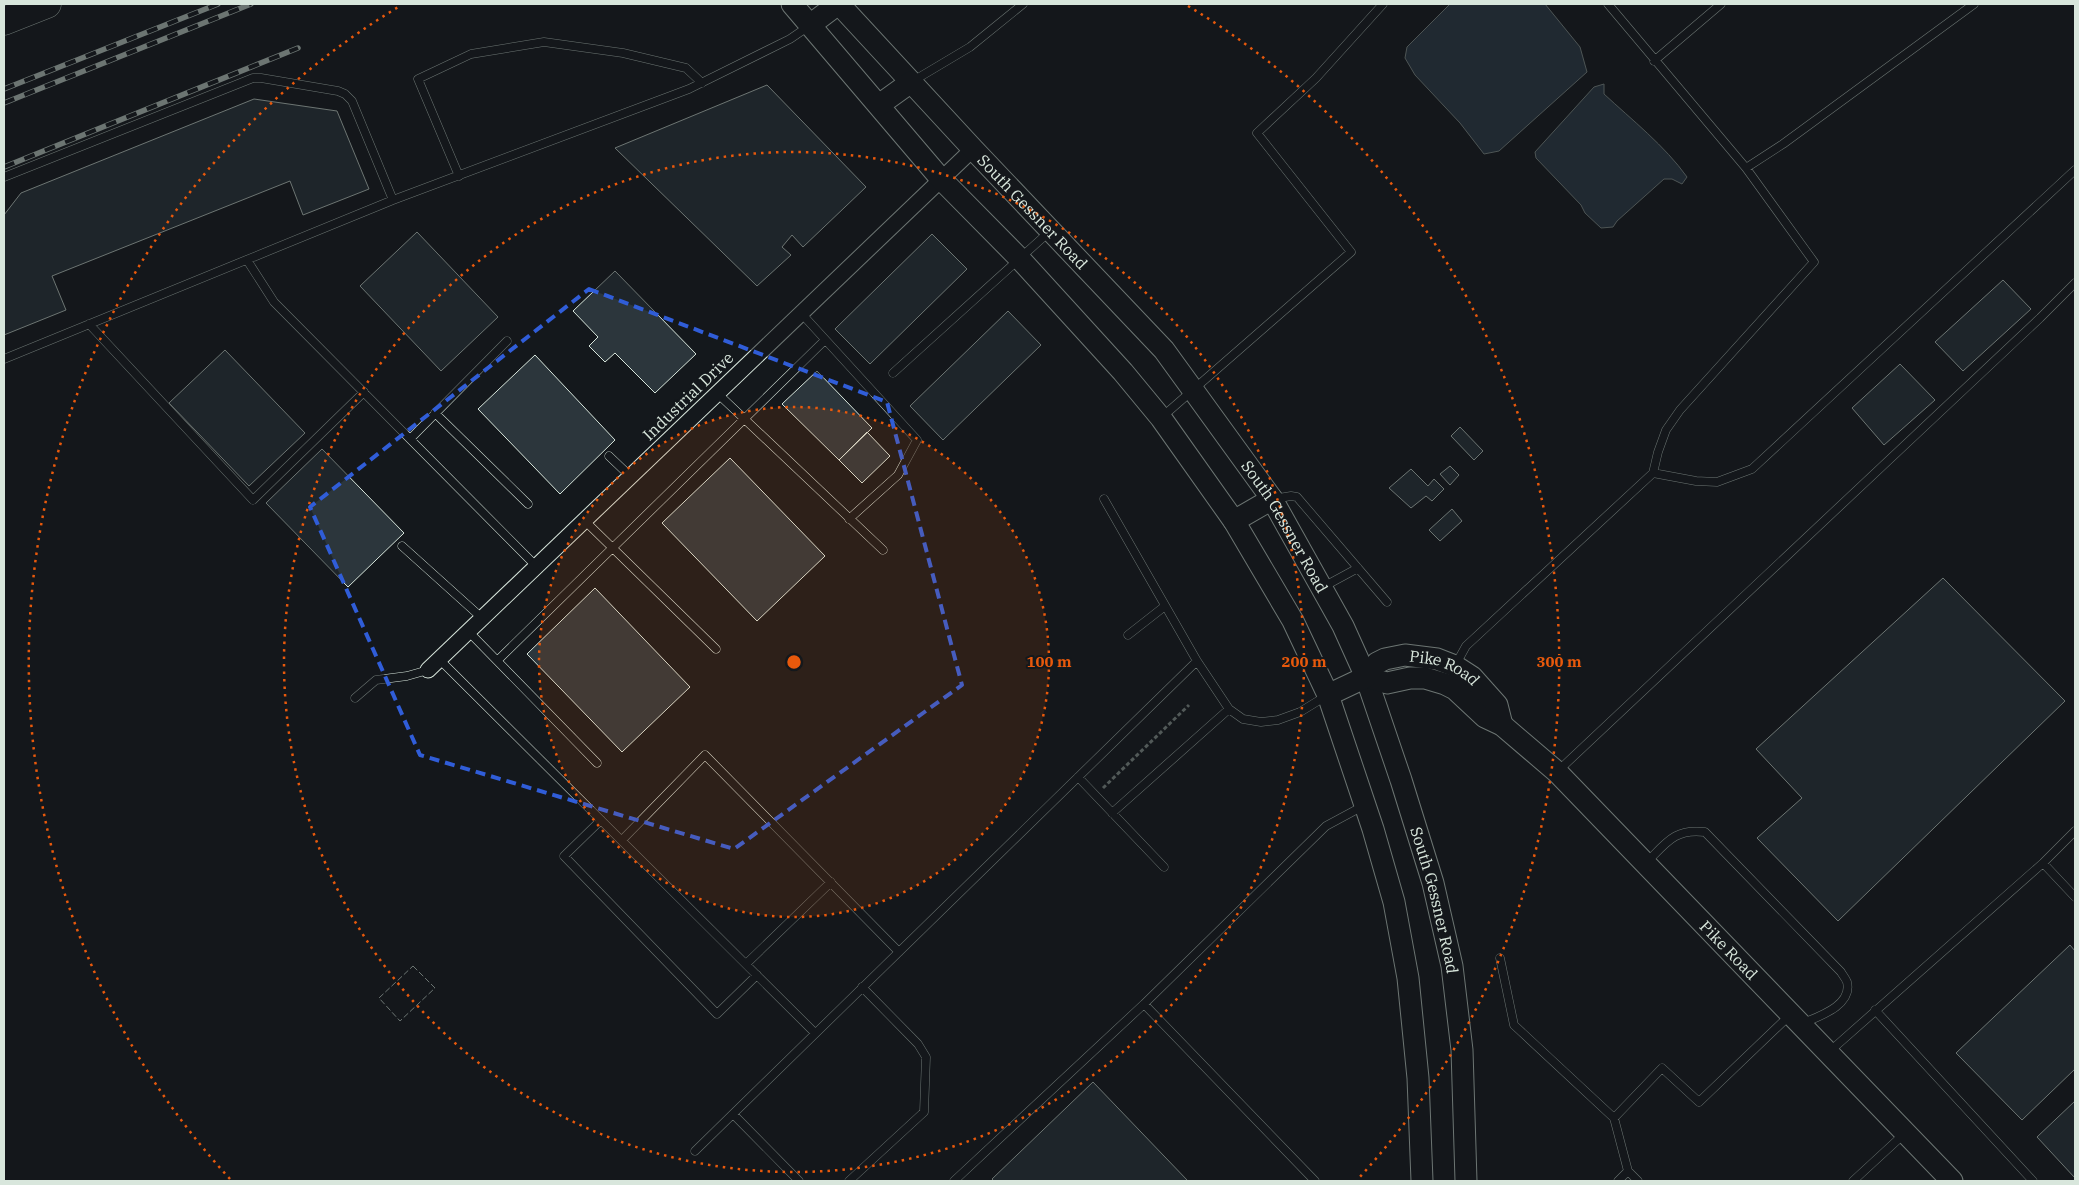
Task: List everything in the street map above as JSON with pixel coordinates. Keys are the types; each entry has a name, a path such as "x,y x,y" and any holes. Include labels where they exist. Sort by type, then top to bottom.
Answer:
{"highway":[{"path":"4,21 47,4"}],"main road":[{"path":"792,4 941,179 1019,258 1123,372 1161,418 1234,521 1293,621 1328,695 1365,805 1394,902 1408,978 1418,1078 1422,1181"},
{"path":"810,25 839,4"},
{"name":"South Gessner Road","path":"839,4 973,149 1164,350 1272,499 1343,626 1366,677 1401,780 1433,882 1452,966 1462,1050 1466,1181"},
{"path":"879,106 911,82"},
{"path":"1234,521 1272,499"},
{"name":"Pike Road","path":"1328,695 1366,677 1377,663 1405,655 1436,659 1450,675 1472,677 1497,706 1502,726 1557,772 1904,1134 1952,1181"}],"street":[{"name":"Industrial Drive","path":"433,664 973,149"}],"lane":[{"path":"911,82 970,47 1022,4"},
{"path":"1161,418 1351,252 1257,133 1316,78 1383,4"},
{"path":"1450,675 1466,646 1652,473 1666,430 1680,410 1814,262 1746,168 1654,61 1608,4"},
{"path":"1654,61 1721,4"},
{"path":"1746,168 1783,144 1974,4"},
{"path":"4,359 394,200 702,83 790,39 810,25"},
{"path":"459,176 418,79 471,54 544,42 623,53 686,68 702,83"},
{"path":"4,177 253,78 261,78 338,91 345,94 352,101 394,200"},
{"path":"1652,473 1696,482 1717,482 1752,469 2075,170"},
{"path":"893,373 1051,230"},
{"path":"247,260 274,302 536,566"},
{"path":"1557,772 2033,325 2075,282"},
{"path":"801,313 917,440 898,475 849,519"},
{"path":"89,324 253,500 364,392"},
{"path":"498,660 825,340"},
{"path":"410,439 507,341"},
{"path":"716,393 883,550"},
{"path":"435,413 528,504"},
{"path":"609,456 630,476"},
{"path":"1272,499 1297,497 1387,602"},
{"path":"1104,499 1197,661 1230,709 1243,719 1261,722 1278,720 1300,712 1328,695"},
{"path":"584,520 716,649"},
{"path":"402,546 482,618"},
{"path":"1321,588 1358,568"},
{"path":"1128,635 1165,606"},
{"path":"468,631 597,763"},
{"path":"695,1151 1197,661"},
{"path":"355,698 376,680 407,676 433,664 622,840 815,1033"},
{"path":"1112,813 1230,709"},
{"path":"622,840 705,755 899,952"},
{"path":"1078,777 1164,867"},
{"path":"954,1181 1144,1004 1326,826 1365,805"},
{"path":"601,820 564,856 717,1014 758,975"},
{"path":"1614,1118 1662,1068 1700,1102 1795,1020 1831,1010 1841,1002 1846,992 1847,982 1841,972 1705,832 1683,831 1668,841 1645,863"},
{"path":"1827,1054 2043,862 2075,831"},
{"path":"2043,862 2075,897"},
{"path":"746,964 831,882"},
{"path":"1500,958 1514,1025 1614,1118 1628,1171 1638,1181"},
{"path":"849,1181 924,1112 926,1057 918,1044 862,987"},
{"path":"1144,1004 1315,1181"},
{"path":"1875,1010 2033,1181"},
{"path":"733,1114 799,1181"},
{"path":"1853,1181 1904,1134"},
{"path":"1618,1181 1628,1171"}],"path":[{"path":"1095,795 1189,705"}],"highlighted area":[{"path":"589,289 887,402 962,685 734,849 420,755 310,507"}],"water":[{"path":"1450,4 1545,4 1580,47 1587,72 1499,151 1484,154 1460,123 1415,75 1405,58 1407,47"},
{"path":"1604,84 1604,94 1658,144 1687,177 1682,184 1672,179 1664,179 1617,221 1613,227 1601,228 1585,213 1581,205 1536,158 1535,152 1594,87"}],"building":[{"path":"767,85 866,187 803,247 792,235 782,247 791,255 757,286 615,148"},
{"path":"254,99 337,111 369,189 303,215 290,181 52,276 66,310 4,335 4,215 21,193"},
{"path":"417,232 498,317 441,371 360,286"},
{"path":"932,234 967,269 870,364 835,329"},
{"path":"615,271 696,354 655,393 615,353 605,362 589,346 598,337 573,311"},
{"path":"2003,280 2031,309 1963,371 1935,342"},
{"path":"1008,311 1041,345 943,440 910,406"},
{"path":"225,350 305,433 249,486 169,403"},
{"path":"535,355 615,440 560,494 478,409"},
{"path":"1900,364 1935,400 1884,445 1852,408"},
{"path":"817,371 872,428 839,460 782,404"},
{"path":"1460,427 1483,451 1474,460 1451,436"},
{"path":"867,432 890,456 862,483 839,460"},
{"path":"322,449 404,533 348,587 266,503"},
{"path":"730,458 825,556 757,621 662,523"},
{"path":"1450,466 1459,475 1450,485 1440,474"},
{"path":"1411,469 1428,486 1434,479 1444,489 1432,501 1426,496 1411,508 1389,488"},
{"path":"1452,509 1462,521 1440,541 1429,530"},
{"path":"1943,578 2065,701 1838,921 1757,838 1802,798 1756,749"},
{"path":"595,588 690,687 622,752 527,654"},
{"path":"2070,945 2075,951 2075,1069 2022,1120 1956,1053"},
{"path":"1093,1082 1188,1181 994,1181 992,1179"},
{"path":"2075,1101 2075,1178 2037,1137"}],"railway":[{"path":"4,89 218,4"},
{"path":"4,103 251,4"},
{"path":"4,167 298,48"}],"fence":[{"path":"413,966 435,988 400,1021 379,998 413,966"}]}
